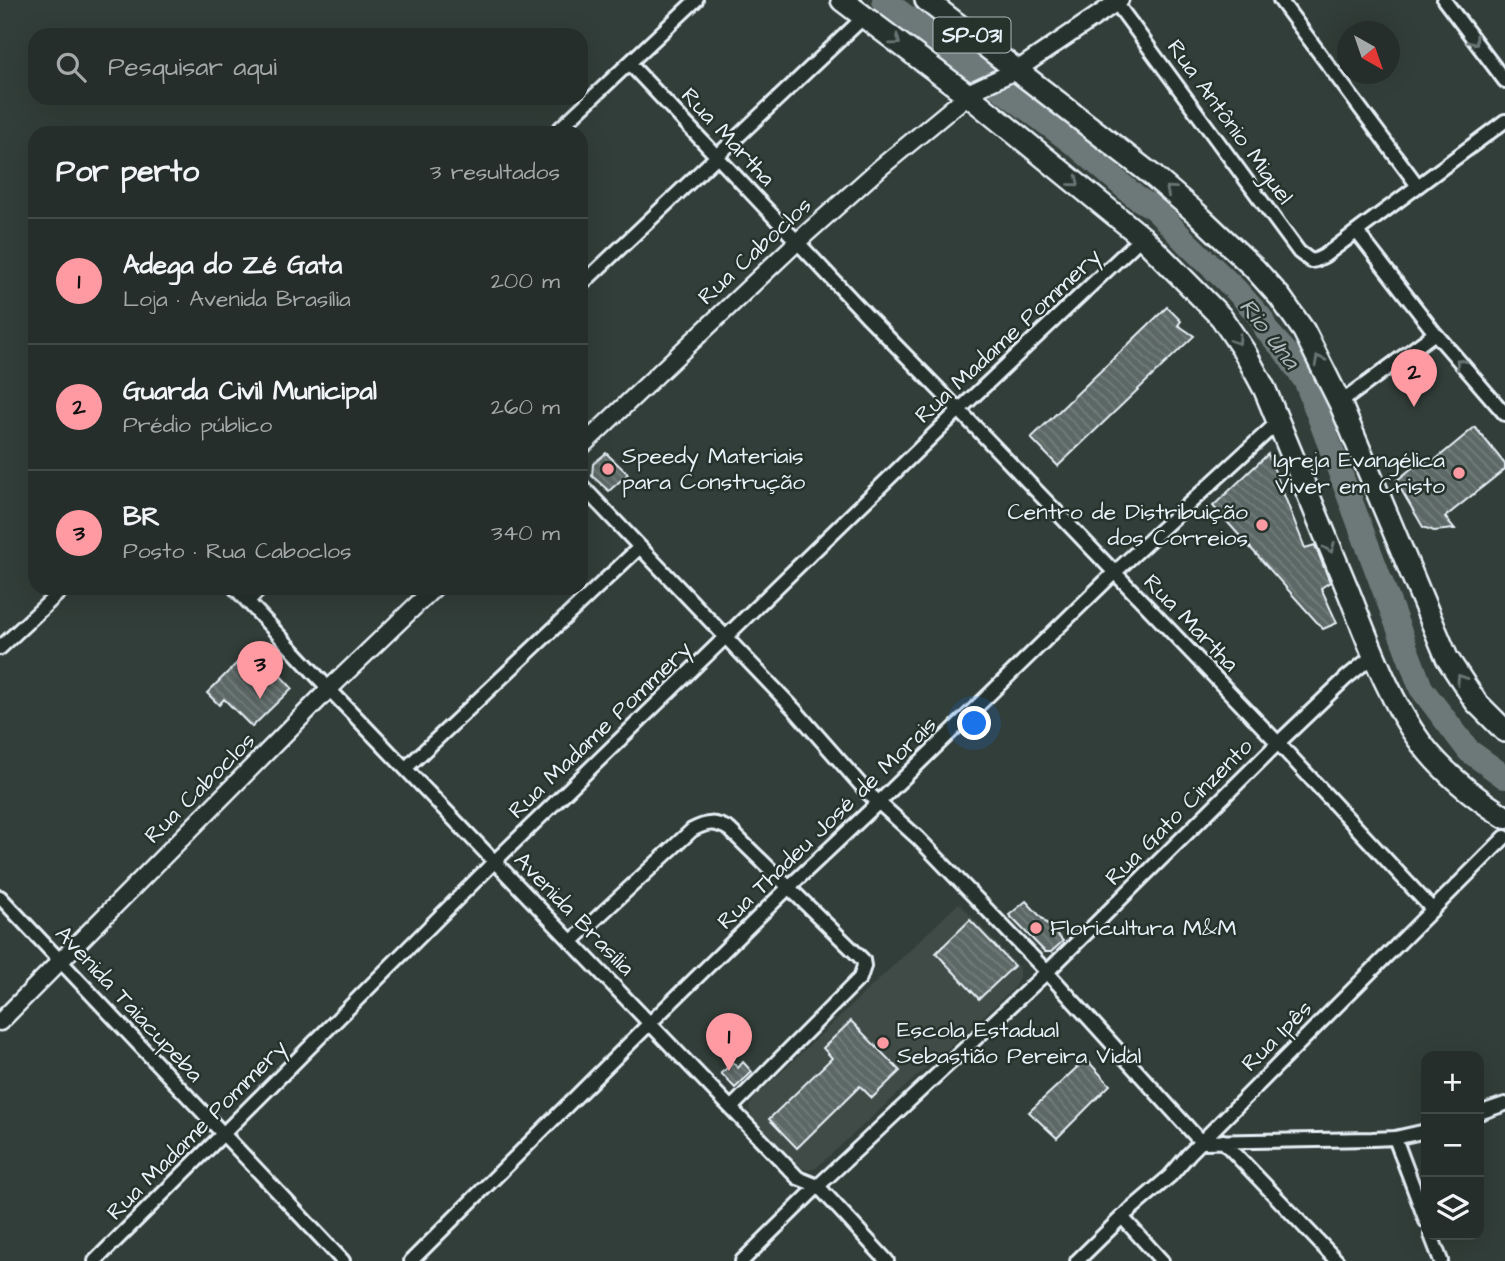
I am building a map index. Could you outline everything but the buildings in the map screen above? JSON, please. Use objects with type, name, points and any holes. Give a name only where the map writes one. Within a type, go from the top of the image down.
[{"type":"highway","name":"SP-031","points":[[842,0],[971,93],[1142,237],[1221,317],[1244,351],[1265,390],[1374,655],[1404,719],[1442,766],[1470,792],[1505,817]]},
{"type":"highway","name":"SP-031","points":[[926,0],[1009,74],[1152,175],[1254,268],[1280,297],[1304,331],[1340,403],[1447,658],[1476,702],[1505,731]]},
{"type":"street","points":[[588,102],[696,0]]},
{"type":"street","points":[[1280,0],[1418,186]]},
{"type":"street","points":[[1444,0],[1505,81]]},
{"type":"street","name":"Rua Caboclos","points":[[588,440],[797,242],[881,167],[971,93],[1009,74],[1117,1]]},
{"type":"street","name":"Rua Antônio Miguel","points":[[1117,1],[1299,252],[1311,261],[1316,260],[1357,232]]},
{"type":"street","points":[[588,278],[864,17]]},
{"type":"street","name":"Rua Martha","points":[[629,63],[1278,743],[1432,909]]},
{"type":"street","points":[[562,126],[585,105]]},
{"type":"street","points":[[1505,121],[1357,232],[1435,333],[1505,414]]},
{"type":"street","name":"Rua Madame Pommery","points":[[95,1261],[495,861],[959,410],[1142,237]]},
{"type":"street","points":[[1340,403],[1435,333]]},
{"type":"street","name":"Rua Thadeu José de Morais","points":[[411,1261],[789,887],[1114,573],[1278,422]]},
{"type":"street","points":[[588,492],[795,710],[878,803],[918,838],[1047,972],[1201,1142],[1395,1138],[1421,1132]]},
{"type":"street","points":[[406,768],[640,547]]},
{"type":"street","points":[[0,648],[57,595]]},
{"type":"street","name":"Avenida Brasília","points":[[241,595],[798,1178],[818,1186],[887,1261]]},
{"type":"street","points":[[247,601],[253,595]]},
{"type":"street","name":"Rua Caboclos","points":[[0,1022],[329,689],[427,595]]},
{"type":"street","name":"Rua Gato Cinzento","points":[[742,1261],[818,1186],[1047,972],[1278,743],[1374,655]]},
{"type":"street","points":[[571,942],[692,830],[710,823],[720,824],[730,830],[863,960],[863,972],[853,985],[732,1107]]},
{"type":"street","name":"Rua Ipês","points":[[1077,1261],[1122,1217],[1170,1176],[1505,837]]},
{"type":"street","name":"Avenida Taiacupeba","points":[[0,897],[343,1261]]},
{"type":"street","points":[[1484,1111],[1505,1104]]},
{"type":"street","points":[[1395,1138],[1421,1208]]},
{"type":"street","points":[[1223,1141],[1337,1261]]},
{"type":"street","points":[[1122,1217],[1162,1261]]},
{"type":"street","points":[[1434,1240],[1440,1260]]},
{"type":"shaded area","name":"Escola Estadual Sebastião Pereira Vidal","points":[[959,903],[1019,968],[1019,977],[1014,988],[816,1168],[808,1170],[799,1167],[753,1120],[749,1108],[754,1098]]},
{"type":"waterway","name":"Rio Una","points":[[884,0],[1078,147],[1137,198],[1154,208],[1261,318],[1267,331],[1285,351],[1306,382],[1421,688],[1469,751],[1505,777]]},
{"type":"place","name":"Guarda Civil Municipal","points":[[1414,407]]},
{"type":"place","name":"Speedy Materiais para Construção","points":[[608,469]]},
{"type":"place","name":"Igreja Evangélica Viver em Cristo","points":[[1459,473]]},
{"type":"place","name":"Centro de Distribuição dos Correios","points":[[1262,525]]},
{"type":"place","name":"BR","points":[[260,699]]},
{"type":"place","name":"Floricultura M&M","points":[[1036,928]]},
{"type":"place","name":"Escola Estadual Sebastião Pereira Vidal","points":[[883,1043]]},
{"type":"place","name":"Adega do Zé Gata","points":[[729,1071]]}]
